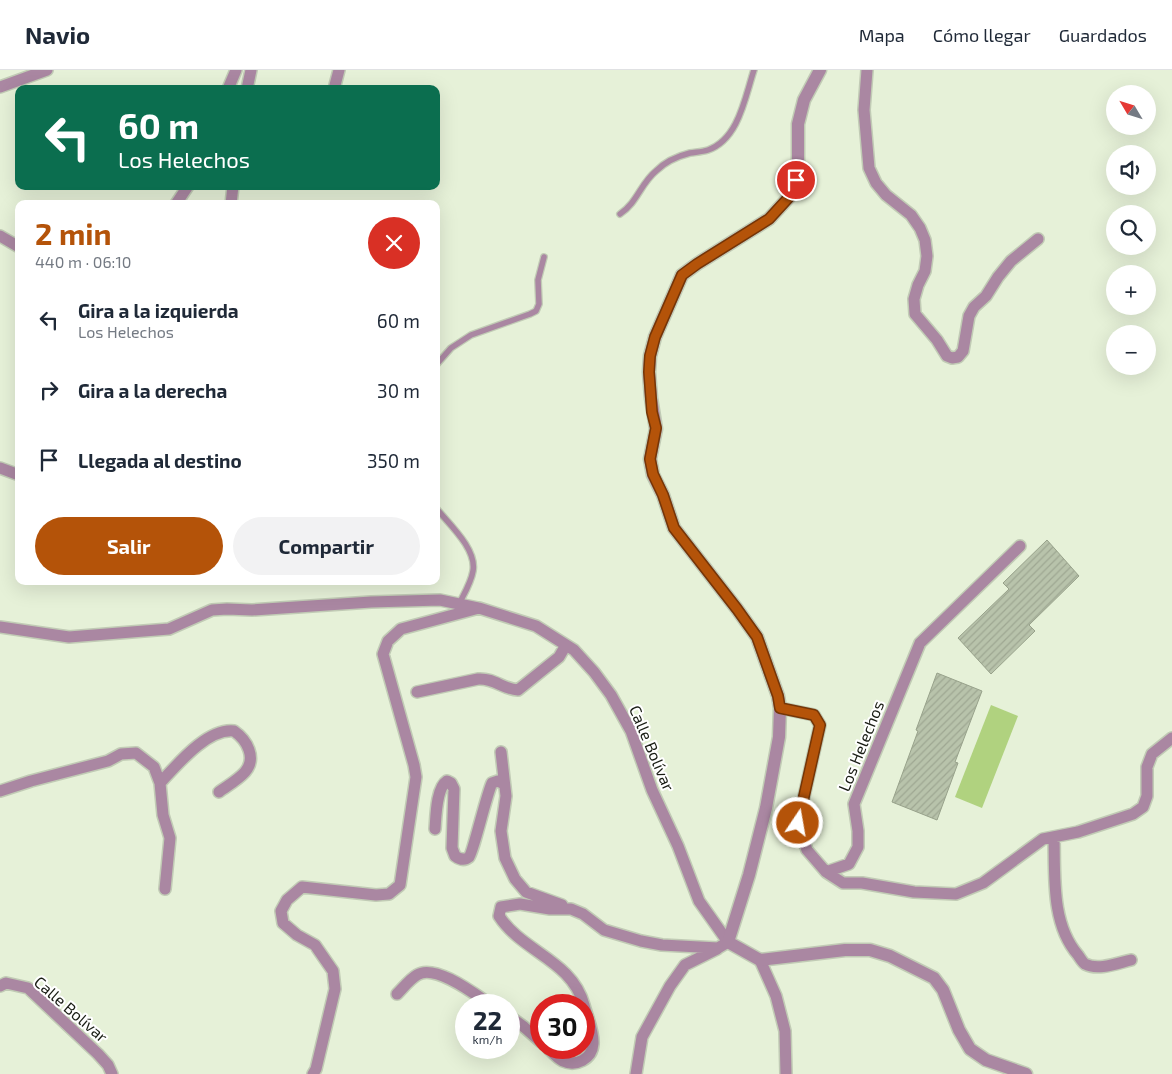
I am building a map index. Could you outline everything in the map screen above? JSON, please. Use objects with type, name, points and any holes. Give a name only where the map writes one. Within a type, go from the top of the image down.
[{"type":"street","points":[[0,87],[48,70]]},
{"type":"street","points":[[230,85],[236,70]]},
{"type":"street","points":[[248,85],[251,70]]},
{"type":"street","points":[[335,85],[339,70]]},
{"type":"street","points":[[636,1074],[642,1037],[670,986],[684,965],[723,945],[749,875],[773,777],[779,737],[780,708],[778,696],[757,637],[674,528],[663,495],[653,474],[650,459],[656,428],[652,412],[649,372],[650,356],[655,337],[682,275],[769,219],[791,195],[798,165],[798,124],[804,100],[820,70]]},
{"type":"street","points":[[868,70],[864,110],[869,168],[876,183],[886,195],[911,216],[920,228],[925,240],[927,256],[925,271],[914,298],[916,314],[947,356],[952,358],[958,357],[963,351],[969,316],[974,308],[986,296],[1011,261],[1038,238]]},
{"type":"street","points":[[0,236],[15,245]]},
{"type":"street","points":[[0,468],[15,474]]},
{"type":"street","name":"Los Helechos","points":[[826,872],[849,864],[858,847],[858,830],[854,804],[920,643],[1020,546]]},
{"type":"street","name":"Calle Bolívar","points":[[0,627],[69,637],[169,629],[212,610],[252,610],[371,602],[440,600],[479,608],[536,626],[574,650],[611,695],[631,732],[652,790],[678,846],[699,901],[723,945],[760,960]]},
{"type":"street","points":[[313,1074],[316,1069],[335,989],[332,972],[316,945],[297,935],[283,923],[281,911],[287,900],[302,888],[376,895],[389,894],[400,885],[416,777],[383,654],[388,641],[401,629],[479,608]]},
{"type":"street","points":[[417,692],[487,678],[510,690],[518,690],[559,658],[566,645]]},
{"type":"street","points":[[780,708],[814,715],[820,725],[798,823],[808,850],[826,872],[843,883],[862,883],[914,892],[956,894],[984,883],[1043,839],[1078,832],[1134,814],[1144,807],[1147,796],[1147,767],[1152,754],[1172,738]]},
{"type":"street","points":[[160,783],[207,739],[224,731],[234,731],[246,743],[250,758],[249,765],[245,772],[220,792]]},
{"type":"street","points":[[502,752],[506,796],[501,832],[504,858],[515,879],[526,892],[583,914],[604,930],[625,937],[662,945],[723,945]]},
{"type":"street","points":[[0,791],[108,761],[121,754],[136,753],[154,767],[160,783],[163,815],[170,838],[165,889]]},
{"type":"street","points":[[435,829],[440,791],[443,784],[447,781],[451,783],[454,789],[452,848],[455,856],[460,859],[466,859],[471,855],[492,783],[498,781],[504,784]]},
{"type":"street","points":[[1054,837],[1058,907],[1062,928],[1072,948],[1085,964],[1099,967],[1131,960]]},
{"type":"street","points":[[571,909],[550,909],[520,904],[508,905],[501,907],[499,916],[507,928],[556,963],[569,976],[579,994]]},
{"type":"street","points":[[786,1074],[785,1031],[776,996],[760,960],[798,954],[845,950],[870,950],[890,956],[934,978],[943,990],[959,1030],[970,1048],[986,1060],[1026,1074]]},
{"type":"street","points":[[397,994],[418,974],[428,972],[451,980],[474,994]]},
{"type":"street","name":"Calle Bolívar","points":[[0,986],[6,983],[28,988],[98,1054],[108,1065],[112,1074]]},
{"type":"street","points":[[520,1024],[530,1032]]},
{"type":"street","points":[[561,1059],[570,1062],[586,1059]]},
{"type":"lane","points":[[620,214],[630,207],[643,184],[662,166],[687,154],[711,148],[726,138],[741,108],[754,70]]},
{"type":"lane","points":[[440,360],[451,348],[471,335],[536,311],[539,304],[538,280],[544,257]]},
{"type":"lane","points":[[440,513],[464,541],[473,569],[459,604]]},
{"type":"green space","points":[[991,705],[1018,716],[982,808],[955,797]]},
{"type":"building","points":[[1047,540],[1079,576],[1029,625],[1035,631],[991,674],[958,638],[1009,589],[1003,583]]},
{"type":"building","points":[[937,673],[982,691],[955,762],[958,763],[937,820],[892,802]]},
{"type":"route","points":[[796,180],[791,195],[769,219],[682,275],[655,337],[650,356],[649,372],[652,412],[656,428],[650,459],[651,469],[663,495],[674,528],[757,637],[778,696],[780,708],[814,715],[820,725],[798,823]]}]
